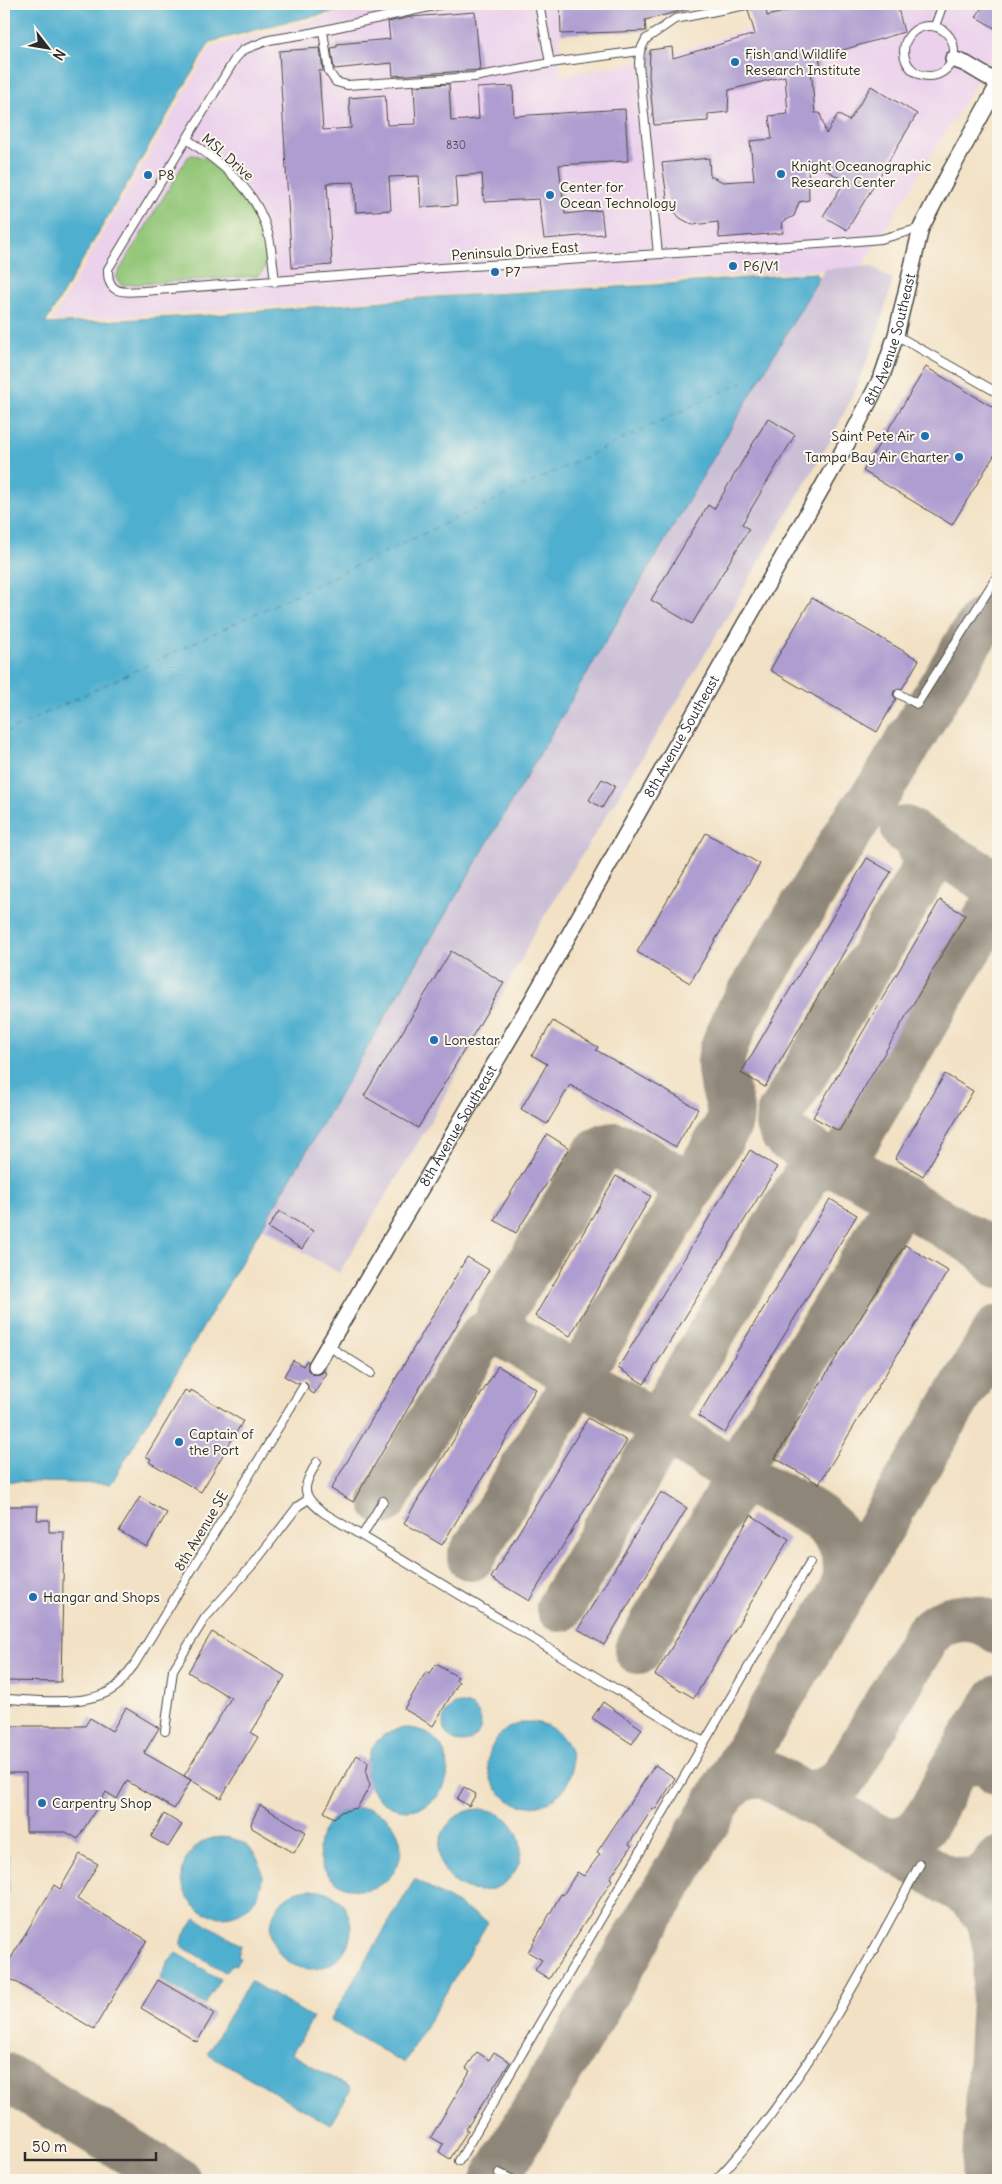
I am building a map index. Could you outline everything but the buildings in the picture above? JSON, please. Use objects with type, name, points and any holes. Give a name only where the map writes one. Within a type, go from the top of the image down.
[{"type":"street","points":[[953,59],[966,64],[998,84]]},
{"type":"street","name":"8th Avenue Southeast","points":[[316,1366],[531,1002],[854,431],[882,376],[896,335],[922,228],[955,162],[998,84]]},
{"type":"lane","points":[[187,138],[235,59],[243,50],[269,40],[442,4]]},
{"type":"lane","points":[[539,4],[550,63]]},
{"type":"lane","points":[[658,254],[639,64],[640,51],[646,39],[675,20],[751,4]]},
{"type":"lane","points":[[935,26],[943,4]]},
{"type":"lane","points":[[935,26],[942,30],[952,43],[953,59],[943,72],[935,76],[918,75],[906,63],[904,56],[906,39],[919,28],[935,26]]},
{"type":"lane","points":[[323,30],[329,72],[336,82],[347,85],[474,77],[550,63],[640,51]]},
{"type":"lane","name":"Peninsula Drive East","points":[[187,138],[108,269],[108,279],[111,286],[120,292],[275,282],[441,268],[880,239],[922,228]]},
{"type":"lane","name":"MSL Drive","points":[[187,138],[234,177],[248,191],[256,203],[268,234],[275,282]]},
{"type":"lane","points":[[896,335],[998,393]]},
{"type":"lane","points":[[899,694],[917,704],[998,575]]},
{"type":"lane","points":[[328,1346],[371,1373]]},
{"type":"lane","name":"8th Avenue SE","points":[[4,1699],[69,1701],[97,1696],[116,1686],[134,1665],[303,1387]]},
{"type":"lane","points":[[317,1462],[306,1482],[305,1494],[324,1513],[704,1742]]},
{"type":"lane","points":[[165,1731],[173,1670],[204,1618],[255,1562],[298,1506],[309,1499]]},
{"type":"lane","points":[[362,1536],[383,1501]]},
{"type":"lane","points":[[459,2162],[810,1562]]},
{"type":"lane","points":[[716,2180],[744,2150],[798,2074],[842,2006],[920,1864]]},
{"type":"lane","points":[[499,2173],[512,2180]]},
{"type":"shaded area","points":[[375,4],[559,4],[561,75],[647,61],[829,4],[998,4],[998,63],[991,59],[862,267],[52,321],[211,47]]},
{"type":"shaded area","points":[[871,266],[893,280],[879,329],[856,389],[830,441],[681,695],[535,931],[519,964],[425,1131],[339,1273],[248,1220],[825,269]]},
{"type":"shaded area","points":[[4,1855],[10,1855],[10,1893],[4,1899]]},
{"type":"green space","points":[[191,155],[200,156],[220,168],[254,206],[261,222],[265,240],[265,267],[258,276],[121,285],[116,278],[118,273],[187,158]]},
{"type":"water","points":[[4,4],[371,4],[281,23],[210,42],[45,324],[213,315],[435,297],[656,285],[816,273],[819,278],[111,1484],[4,1481]]},
{"type":"water","points":[[462,1704],[475,1710],[481,1723],[475,1736],[462,1742],[449,1736],[443,1723],[449,1710]]},
{"type":"water","points":[[530,1722],[546,1725],[560,1734],[569,1748],[572,1764],[569,1780],[560,1794],[546,1803],[530,1806],[514,1803],[500,1794],[491,1780],[488,1764],[491,1748],[500,1734],[514,1725]]},
{"type":"water","points":[[407,1728],[423,1732],[436,1740],[444,1753],[448,1769],[444,1785],[436,1798],[423,1806],[407,1810],[391,1806],[378,1798],[370,1785],[366,1769],[370,1753],[378,1740],[391,1732]]},
{"type":"water","points":[[360,1808],[376,1812],[389,1820],[397,1833],[401,1849],[397,1865],[389,1878],[376,1886],[360,1890],[344,1886],[331,1878],[323,1865],[319,1849],[323,1833],[331,1820],[344,1812]]},
{"type":"water","points":[[480,1809],[496,1812],[509,1821],[518,1834],[521,1850],[518,1866],[509,1879],[496,1888],[480,1891],[464,1888],[451,1879],[442,1866],[439,1850],[442,1834],[451,1821],[464,1812]]},
{"type":"water","points":[[222,1837],[237,1840],[250,1849],[259,1862],[262,1877],[259,1892],[250,1905],[237,1914],[222,1917],[207,1914],[194,1905],[185,1892],[182,1877],[185,1862],[194,1849],[207,1840]]},
{"type":"water","points":[[415,1879],[488,1922],[404,2063],[330,2020]]},
{"type":"water","points":[[311,1889],[326,1892],[339,1901],[348,1914],[351,1929],[348,1944],[339,1957],[326,1966],[311,1969],[296,1966],[283,1957],[274,1944],[271,1929],[274,1914],[283,1901],[296,1892]]},
{"type":"water","points":[[196,1918],[241,1945],[238,1957],[240,1958],[236,1965],[234,1964],[225,1972],[181,1946],[184,1934]]},
{"type":"water","points":[[176,1953],[220,1979],[205,2005],[160,1979],[168,1961]]},
{"type":"water","points":[[250,1981],[313,2018],[292,2054],[351,2089],[330,2125],[207,2053]]},
{"type":"ferry route","points":[[4,733],[743,382]]},
{"type":"taxiway","points":[[471,1557],[727,1127],[730,1111],[722,1079],[721,1062],[725,1044],[738,1015],[852,826],[882,786],[968,643],[982,622],[998,612]]},
{"type":"taxiway","points":[[905,830],[998,886]]},
{"type":"taxiway","points":[[786,1137],[779,1124],[780,1114],[925,870],[926,861],[917,838]]},
{"type":"taxiway","points":[[856,1173],[849,1162],[850,1150],[949,980],[993,909],[998,905]]},
{"type":"taxiway","points":[[788,1138],[836,1166],[856,1173],[983,1247],[998,1264]]},
{"type":"taxiway","points":[[509,1337],[501,1326],[499,1319],[501,1312],[597,1153],[605,1148],[615,1146],[649,1162],[679,1183],[682,1192],[681,1202]]},
{"type":"taxiway","points":[[560,1608],[655,1446],[666,1409],[810,1170],[810,1156],[804,1148]]},
{"type":"taxiway","points":[[721,1463],[729,1465],[736,1463],[747,1454],[891,1215],[902,1207],[915,1208]]},
{"type":"taxiway","points":[[494,2180],[998,1329]]},
{"type":"taxiway","points":[[383,1501],[479,1341],[489,1333],[497,1333],[509,1337],[641,1415],[655,1416],[661,1414],[666,1409]]},
{"type":"taxiway","points":[[664,1416],[666,1426],[672,1434],[746,1478],[802,1507],[832,1529],[839,1539],[846,1559],[846,1573],[842,1594]]},
{"type":"taxiway","points":[[638,1650],[730,1493],[747,1454]]},
{"type":"taxiway","points":[[795,1790],[809,1793],[822,1792],[840,1782],[925,1638],[932,1630],[940,1624],[960,1618],[980,1620],[998,1630]]},
{"type":"taxiway","points":[[877,1838],[900,1840],[909,1837],[920,1828],[998,1699]]},
{"type":"taxiway","points":[[951,1773],[962,1764],[974,1760],[986,1762],[998,1771]]},
{"type":"taxiway","points":[[725,1790],[740,1779],[751,1775],[769,1776],[859,1827],[969,1894],[984,1911],[991,1923],[998,1953]]},
{"type":"taxiway","points":[[946,1879],[963,1883],[976,1882],[988,1875],[998,1861]]},
{"type":"taxiway","points":[[985,2180],[998,1944]]},
{"type":"taxiway","points":[[4,2076],[177,2180]]},
{"type":"place","name":"Fish and Wildlife Research Institute","points":[[735,62]]},
{"type":"place","name":"Knight Oceanographic Research Center","points":[[781,174]]},
{"type":"place","name":"P8","points":[[148,175]]},
{"type":"place","name":"Center for Ocean Technology","points":[[550,195]]},
{"type":"place","name":"P6/V1","points":[[733,266]]},
{"type":"place","name":"P7","points":[[495,272]]},
{"type":"place","name":"Saint Pete Air","points":[[925,436]]},
{"type":"place","name":"Tampa Bay Air Charter","points":[[959,457]]},
{"type":"place","name":"Lonestar","points":[[434,1040]]},
{"type":"place","name":"Captain of the Port","points":[[179,1442]]},
{"type":"place","name":"Hangar and Shops","points":[[33,1597]]},
{"type":"place","name":"Carpentry Shop","points":[[42,1803]]}]
